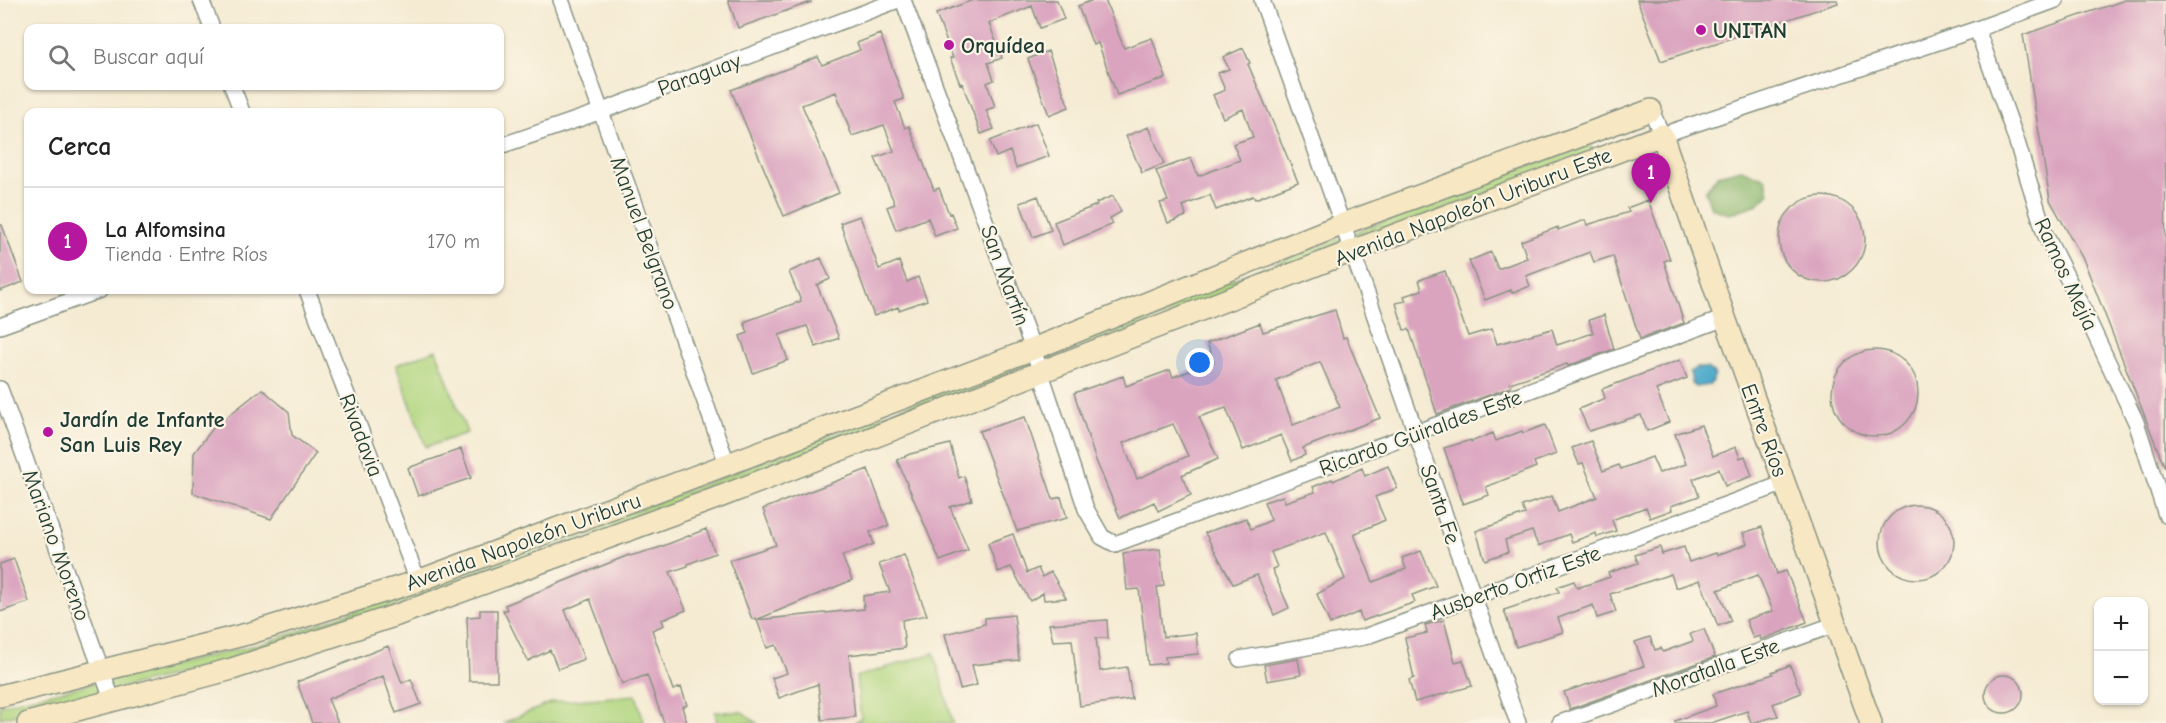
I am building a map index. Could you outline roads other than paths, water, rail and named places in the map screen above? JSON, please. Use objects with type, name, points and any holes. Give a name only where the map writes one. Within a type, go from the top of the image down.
[{"type":"main road","name":"Avenida Napoleón Uriburu Este","points":[[1033,349],[1342,224],[1651,110]]},
{"type":"main road","name":"Avenida Napoleón Uriburu Este","points":[[1041,373],[1352,251],[1662,135]]},
{"type":"main road","name":"Entre Ríos","points":[[1662,135],[1725,318],[1872,723]]},
{"type":"main road","name":"Avenida Napoleón Uriburu","points":[[0,696],[251,633],[418,581],[728,466],[1033,349]]},
{"type":"main road","name":"Avenida Napoleón Uriburu","points":[[28,723],[232,669],[397,615],[722,496],[1041,373]]},
{"type":"street","points":[[201,0],[210,24]]},
{"type":"street","name":"Manuel Belgrano","points":[[561,0],[728,466]]},
{"type":"street","name":"Paraguay","points":[[504,145],[602,111],[898,0]]},
{"type":"street","name":"San Martín","points":[[903,0],[1033,349],[1086,509],[1102,537],[1115,544]]},
{"type":"street","name":"Santa Fe","points":[[1262,0],[1518,723]]},
{"type":"street","name":"Avenida Napoleón Uriburu Este","points":[[1662,135],[1977,29],[2056,0]]},
{"type":"street","name":"Ramos Mejía","points":[[1977,29],[2016,140],[2045,234],[2136,422],[2166,515]]},
{"type":"street","points":[[234,90],[240,108]]},
{"type":"street","points":[[1651,110],[1662,135]]},
{"type":"street","points":[[0,326],[89,294]]},
{"type":"street","name":"Rivadavia","points":[[309,294],[418,581]]},
{"type":"street","name":"Ricardo Güiraldes Este","points":[[1115,544],[1725,318]]},
{"type":"street","name":"Mariano Moreno","points":[[0,389],[113,702]]},
{"type":"street","name":"Ausberto Ortiz Este","points":[[1240,659],[1364,637],[1785,483]]},
{"type":"street","name":"Moratalla Este","points":[[1560,723],[1836,624]]},
{"type":"water","points":[[1696,368],[1707,368],[1715,375],[1710,385],[1695,387],[1692,384],[1690,372]]},
{"type":"place","name":"UNITAN","points":[[1701,30]]},
{"type":"place","name":"Orquídea","points":[[949,45]]},
{"type":"place","name":"La Alfomsina","points":[[1651,203]]},
{"type":"place","name":"Jardín de Infante San Luis Rey","points":[[48,432]]}]
